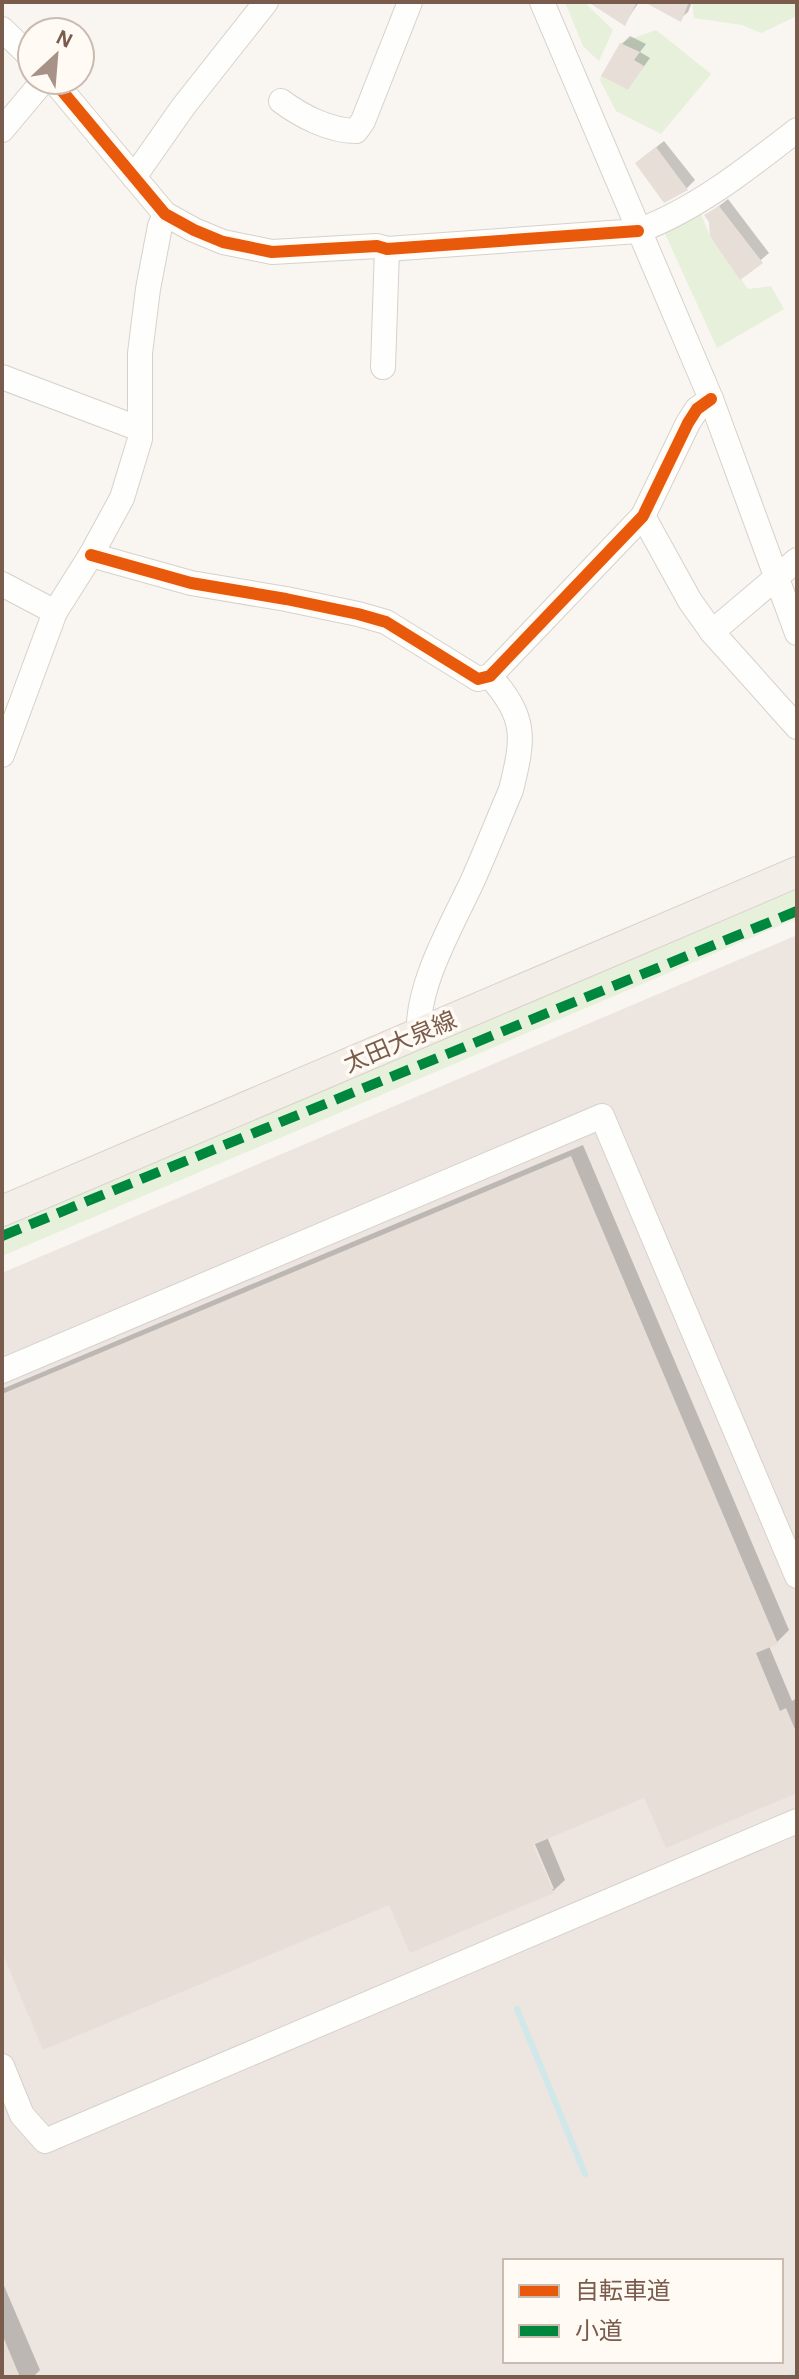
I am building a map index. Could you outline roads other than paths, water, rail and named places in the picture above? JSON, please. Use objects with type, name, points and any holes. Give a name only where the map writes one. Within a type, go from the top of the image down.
[{"type":"main road","name":"太田大泉線","points":[[2,1211],[797,872]]},
{"type":"street","points":[[281,101],[296,113],[345,131],[356,131],[363,121],[410,2]]},
{"type":"street","points":[[542,2],[711,399],[797,633]]},
{"type":"street","points":[[134,177],[257,6]]},
{"type":"street","points":[[2,130],[31,96]]},
{"type":"street","points":[[66,96],[165,214],[223,242],[272,252],[377,246],[387,249],[638,231],[665,221],[739,175],[797,130]]},
{"type":"street","points":[[2,755],[55,612],[122,498],[140,439],[140,353],[148,289],[165,214]]},
{"type":"street","points":[[383,367],[387,249]]},
{"type":"street","points":[[2,377],[140,429]]},
{"type":"street","points":[[91,555],[191,583],[386,622],[478,679],[490,676],[643,516],[688,423],[697,409],[711,399]]},
{"type":"street","points":[[643,516],[690,601],[712,632],[797,727]]},
{"type":"street","points":[[712,632],[797,560]]},
{"type":"street","points":[[2,584],[55,612]]},
{"type":"street","points":[[419,1034],[422,1000],[441,949],[511,790],[518,762],[522,736],[517,715],[509,698],[490,676]]},
{"type":"street","points":[[2,1371],[602,1116],[797,1576]]},
{"type":"street","points":[[2,2066],[22,2115],[45,2141],[797,1821]]},
{"type":"waterway","points":[[517,2009],[585,2174]]},
{"type":"waterway","points":[[791,2377],[797,2374]]}]
